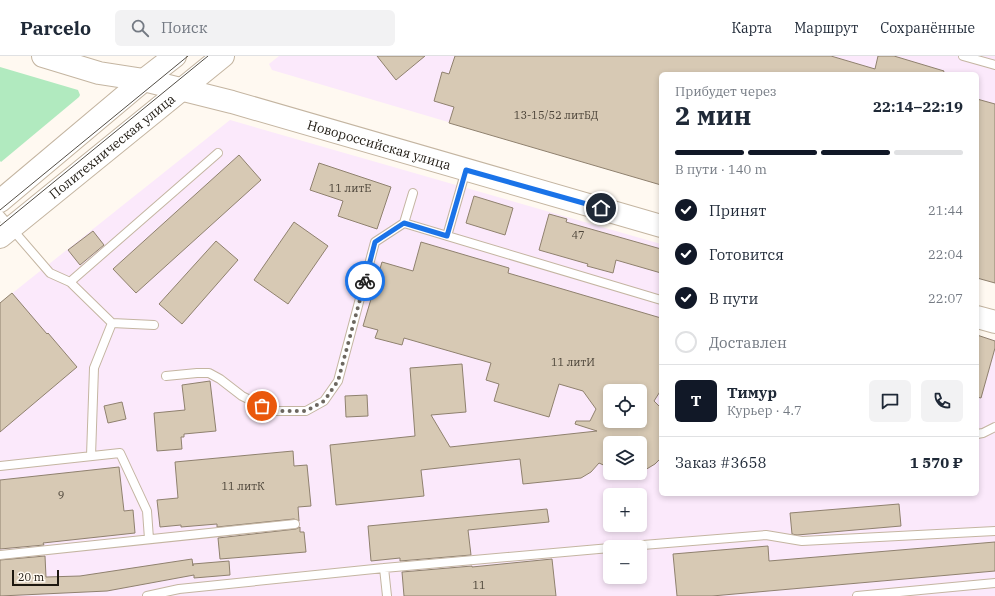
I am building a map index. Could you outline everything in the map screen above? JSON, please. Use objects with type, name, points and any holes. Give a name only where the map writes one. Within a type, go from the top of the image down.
[{"type":"main road","name":"Новороссийская улица","points":[[43,56],[99,73],[187,85],[468,165],[659,216]]},
{"type":"main road","points":[[0,201],[144,80],[175,56]]},
{"type":"main road","name":"Политехническая улица","points":[[4,226],[223,56]]},
{"type":"main road","name":"Новороссийская улица","points":[[468,165],[659,225]]},
{"type":"main road","points":[[979,309],[995,313]]},
{"type":"main road","points":[[979,318],[995,322]]},
{"type":"lane","points":[[963,56],[995,65]]},
{"type":"lane","points":[[70,282],[218,153]]},
{"type":"lane","points":[[447,236],[468,165]]},
{"type":"lane","points":[[166,376],[209,373],[220,379],[242,396],[272,411],[306,411],[324,401],[338,381],[375,242],[404,223],[414,194]]},
{"type":"lane","points":[[404,223],[659,299]]},
{"type":"lane","points":[[4,226],[50,273],[70,282],[112,323],[154,325]]},
{"type":"lane","points":[[90,456],[94,368],[112,323]]},
{"type":"lane","points":[[979,434],[995,427]]},
{"type":"lane","points":[[0,466],[120,453],[146,511],[149,538]]},
{"type":"lane","points":[[0,554],[295,524]]},
{"type":"lane","points":[[647,545],[766,535],[802,541],[995,531]]},
{"type":"lane","points":[[147,596],[164,594],[179,589],[384,568],[603,549]]},
{"type":"lane","points":[[384,568],[387,596]]},
{"type":"lane","points":[[858,596],[995,583]]},
{"type":"shaded area","points":[[279,56],[995,56],[995,283],[979,279],[979,72],[659,72],[659,184],[272,70],[269,64]]},
{"type":"shaded area","points":[[230,120],[659,243],[659,496],[979,496],[979,336],[995,340],[995,596],[0,596],[0,303]]},
{"type":"green space","points":[[0,67],[78,90],[80,95],[1,162],[0,161]]},
{"type":"building","points":[[377,56],[425,56],[396,80]]},
{"type":"building","points":[[455,56],[831,56],[875,69],[878,56],[894,56],[944,71],[659,72],[659,184],[449,123],[454,107],[434,101],[442,72],[449,74]]},
{"type":"building","points":[[979,100],[995,104],[995,283],[979,279]]},
{"type":"building","points":[[239,155],[261,180],[136,293],[113,269]]},
{"type":"building","points":[[319,163],[391,187],[377,229],[338,216],[343,201],[310,190]]},
{"type":"building","points":[[474,196],[513,208],[505,235],[466,223]]},
{"type":"building","points":[[549,214],[567,219],[566,222],[659,248],[659,272],[616,260],[613,273],[539,250]]},
{"type":"building","points":[[294,222],[328,246],[288,304],[254,280]]},
{"type":"building","points":[[93,231],[104,245],[80,265],[68,250]]},
{"type":"building","points":[[216,241],[238,260],[182,324],[159,304]]},
{"type":"building","points":[[421,242],[509,268],[508,273],[659,317],[659,393],[654,401],[659,406],[659,460],[647,469],[647,436],[603,436],[603,465],[599,463],[591,472],[581,478],[523,484],[520,459],[421,470],[424,496],[336,505],[330,445],[415,436],[410,368],[462,364],[466,412],[431,415],[450,447],[597,431],[575,424],[576,421],[590,421],[596,409],[583,391],[559,384],[549,417],[494,401],[499,384],[486,380],[491,363],[404,338],[402,345],[375,338],[378,330],[363,326],[382,262],[413,271]]},
{"type":"building","points":[[12,293],[77,367],[0,432],[0,303]]},
{"type":"building","points":[[979,336],[995,341],[995,348],[981,398],[979,398]]},
{"type":"building","points":[[210,381],[216,431],[184,434],[184,437],[181,437],[182,449],[157,451],[154,413],[185,410],[182,385]]},
{"type":"building","points":[[367,395],[368,416],[346,417],[345,396]]},
{"type":"building","points":[[122,402],[126,419],[108,423],[104,406]]},
{"type":"building","points":[[293,451],[294,466],[307,465],[311,506],[298,507],[299,521],[294,519],[217,527],[217,524],[160,527],[157,500],[178,498],[175,462]]},
{"type":"building","points":[[119,467],[124,511],[133,510],[135,533],[43,543],[44,545],[0,549],[0,480]]},
{"type":"building","points":[[899,504],[901,526],[797,535],[792,534],[790,513]]},
{"type":"building","points":[[547,509],[549,522],[468,530],[471,555],[400,561],[400,558],[371,561],[368,526]]},
{"type":"building","points":[[300,527],[300,532],[304,532],[306,552],[220,559],[218,538],[296,529]]},
{"type":"building","points":[[995,542],[995,571],[712,596],[677,596],[673,554],[768,546],[769,561]]},
{"type":"building","points":[[45,556],[46,577],[80,576],[192,559],[193,566],[193,564],[229,561],[230,575],[194,578],[194,575],[107,591],[0,596],[0,560]]},
{"type":"building","points":[[552,559],[556,596],[404,596],[402,572]]},
{"type":"tram line","points":[[0,210],[188,56]]},
{"type":"tram line","points":[[0,226],[208,56]]},
{"type":"way so far","points":[[262,406],[272,411],[306,411],[324,401],[338,381],[365,281]]},
{"type":"route","points":[[365,281],[375,242],[404,223],[447,236],[466,170],[601,208]]}]
